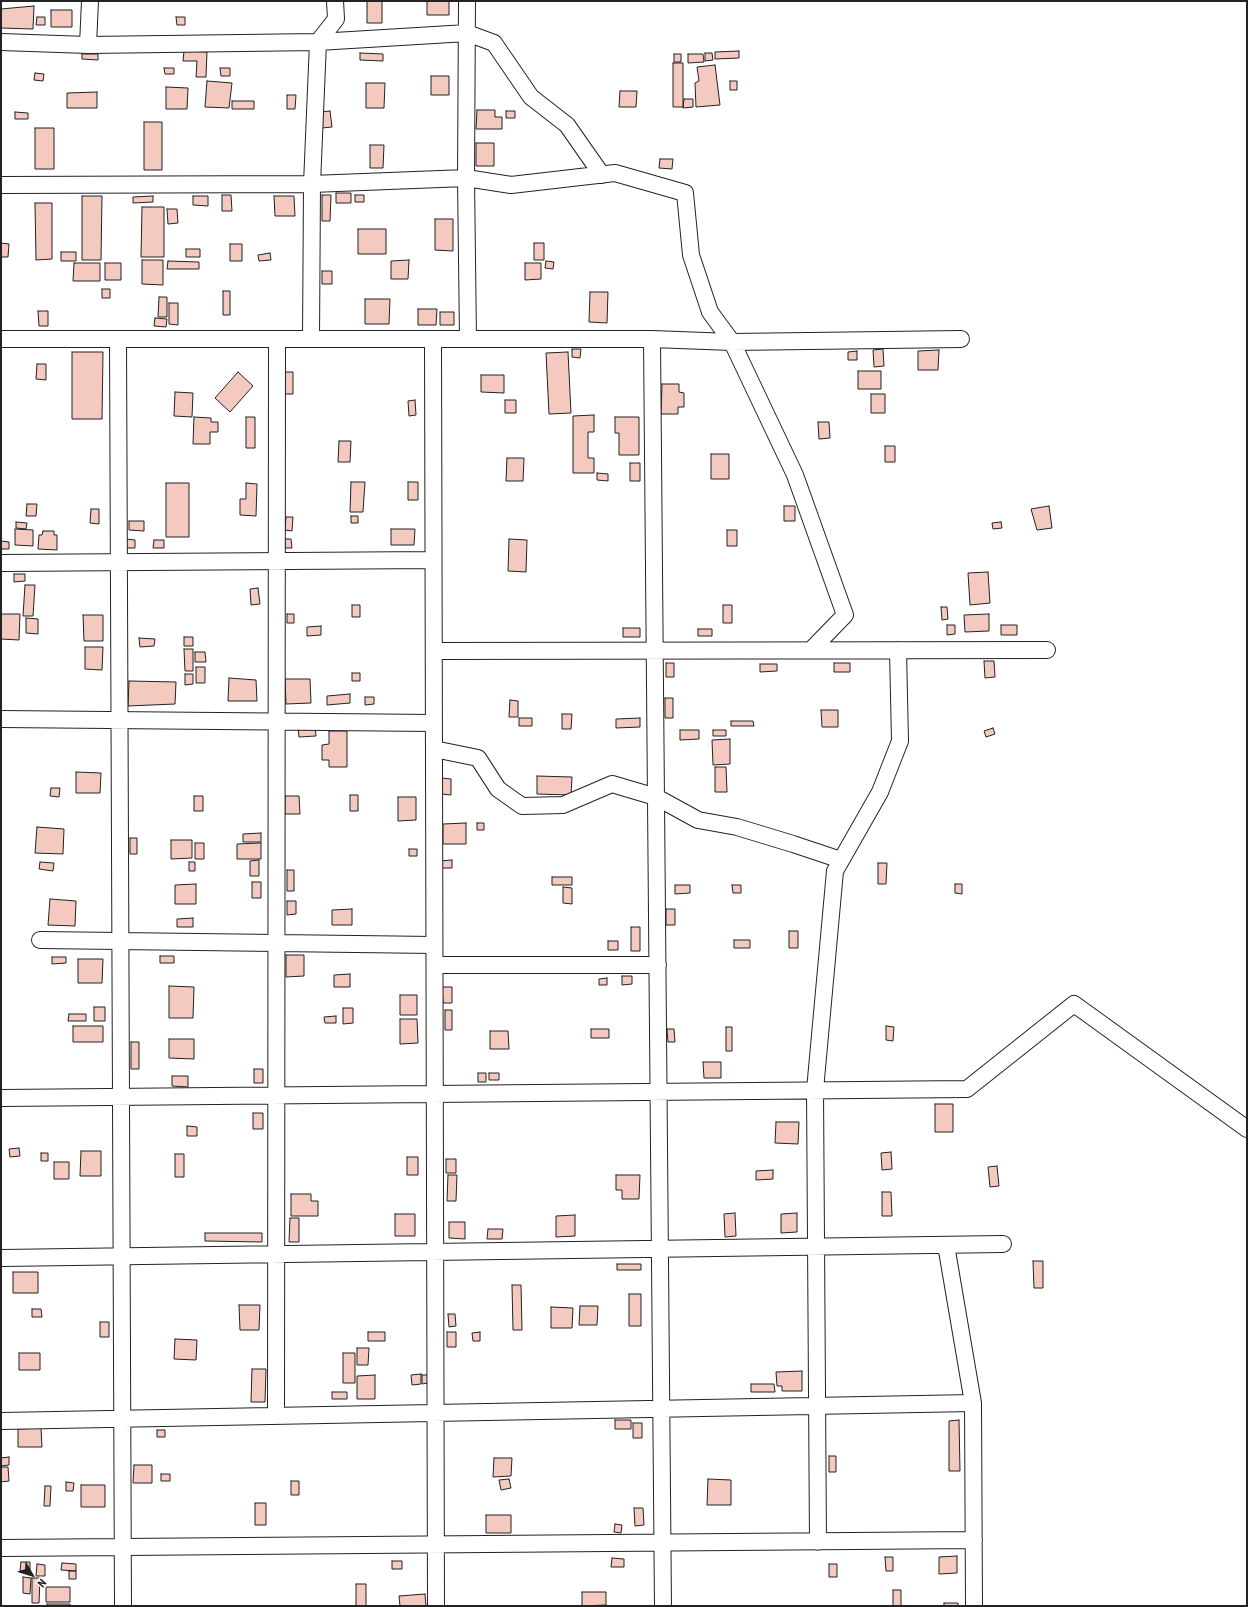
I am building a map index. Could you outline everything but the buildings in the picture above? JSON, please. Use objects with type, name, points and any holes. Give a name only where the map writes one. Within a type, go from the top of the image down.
[{"type":"street","points":[[88,45],[90,1]]},
{"type":"street","points":[[311,339],[312,184],[318,42],[336,19],[335,1]]},
{"type":"street","points":[[467,1],[466,178],[468,339]]},
{"type":"street","points":[[1,42],[88,45],[318,42],[468,33],[494,43],[531,97],[567,125],[602,175]]},
{"type":"street","points":[[1,186],[312,184],[466,178],[511,185],[615,173],[685,193],[691,255],[710,312],[732,342],[795,475],[845,615],[811,650]]},
{"type":"street","points":[[1,339],[652,339],[732,342],[961,339]]},
{"type":"street","points":[[118,339],[123,1606]]},
{"type":"street","points":[[276,1416],[277,339]]},
{"type":"street","points":[[433,339],[436,1606]]},
{"type":"street","points":[[652,339],[663,1606]]},
{"type":"street","points":[[1,563],[433,560]]},
{"type":"street","points":[[818,1542],[815,1090],[835,871],[880,792],[900,742],[898,650]]},
{"type":"street","points":[[434,651],[1047,650]]},
{"type":"street","points":[[1,719],[434,723]]},
{"type":"street","points":[[434,748],[478,758],[498,789],[522,806],[563,805],[612,784],[656,797],[698,820],[737,828],[841,860]]},
{"type":"street","points":[[40,940],[434,945]]},
{"type":"street","points":[[435,966],[658,965]]},
{"type":"street","points":[[1,1098],[968,1089],[1074,1004],[1247,1129]]},
{"type":"street","points":[[1,1258],[1003,1244]]},
{"type":"street","points":[[946,1245],[973,1403],[974,1606]]},
{"type":"street","points":[[1,1421],[973,1403]]},
{"type":"street","points":[[1,1548],[974,1540]]}]
